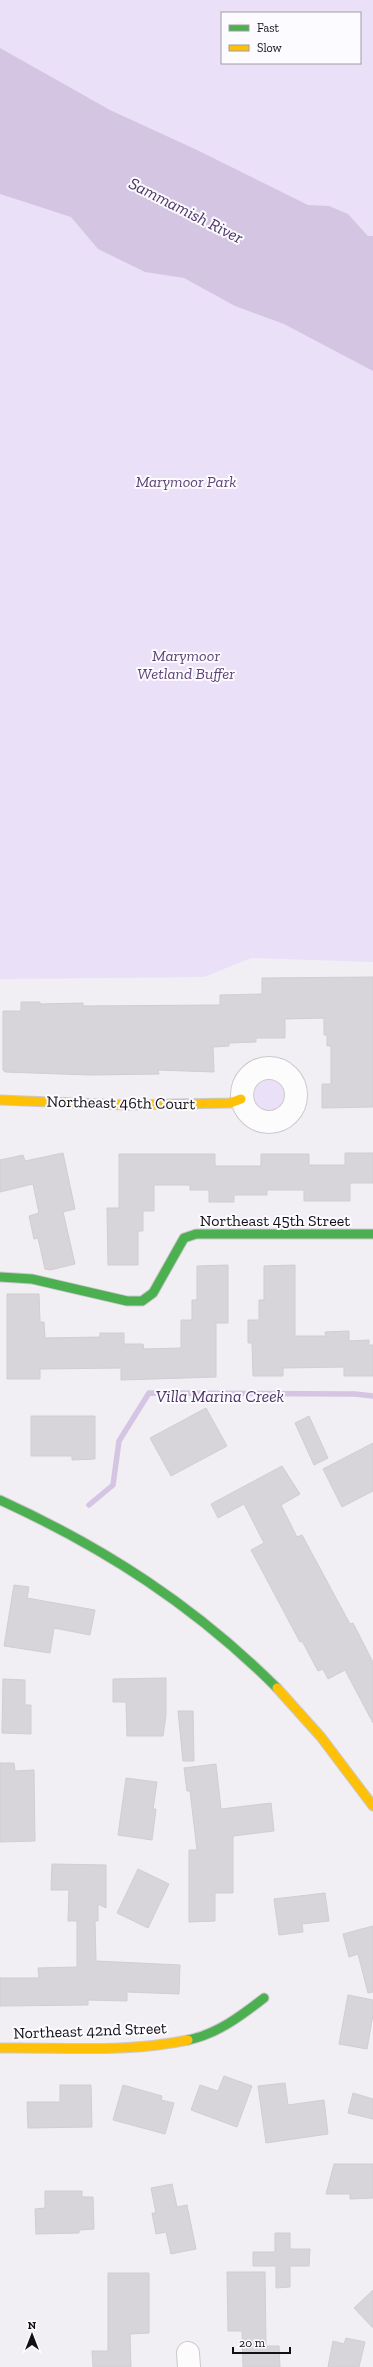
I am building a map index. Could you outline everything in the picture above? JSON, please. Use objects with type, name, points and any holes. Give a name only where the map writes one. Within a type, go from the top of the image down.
[{"type":"street","name":"Northeast 46th Court","points":[[0,1100],[126,1105],[230,1103],[241,1099]]},
{"type":"street","name":"Northeast 45th Street","points":[[0,1277],[32,1279],[127,1301],[142,1301],[154,1293],[184,1238],[196,1234],[373,1234]]},
{"type":"street","points":[[0,1500],[67,1531],[165,1592],[212,1627],[287,1697],[353,1776],[373,1806]]},
{"type":"street","name":"Northeast 42nd Street","points":[[0,2048],[117,2047],[170,2044],[198,2038],[232,2022],[264,1998]]},
{"type":"green space","name":"Marymoor Park","points":[[0,0],[373,0],[373,962],[251,958],[204,977],[0,979]]},
{"type":"green space","points":[[269,1080],[280,1084],[284,1095],[280,1106],[269,1110],[258,1106],[254,1095],[258,1084]]},
{"type":"water","name":"Sammamish River","points":[[0,48],[110,110],[197,150],[308,205],[329,206],[348,214],[368,236],[373,236],[373,371],[284,324],[235,306],[184,278],[145,272],[98,249],[71,217],[0,194]]},
{"type":"building","points":[[373,977],[373,1107],[322,1108],[322,1084],[331,1084],[331,1046],[327,1046],[327,1035],[324,1035],[324,1018],[285,1019],[285,1038],[256,1038],[256,1042],[229,1043],[229,1046],[213,1047],[214,1072],[158,1070],[159,1074],[90,1075],[5,1072],[3,1070],[3,1011],[21,1011],[21,1002],[40,1002],[40,1004],[83,1003],[83,1006],[220,1005],[220,995],[262,994],[262,978]]},
{"type":"building","points":[[63,1153],[75,1209],[63,1212],[75,1264],[50,1270],[45,1269],[38,1238],[34,1239],[29,1216],[39,1213],[33,1184],[0,1192],[0,1160],[23,1155],[25,1161]]},
{"type":"building","points":[[345,1153],[373,1153],[373,1183],[350,1183],[350,1201],[304,1201],[304,1190],[267,1190],[267,1195],[234,1195],[234,1202],[209,1202],[209,1190],[190,1190],[190,1185],[154,1185],[154,1211],[143,1211],[143,1231],[138,1231],[138,1265],[108,1265],[107,1208],[119,1208],[119,1154],[215,1154],[215,1166],[261,1166],[261,1154],[309,1154],[309,1165],[345,1165]]},
{"type":"building","points":[[228,1265],[228,1323],[216,1323],[216,1377],[121,1380],[121,1368],[40,1369],[40,1379],[7,1379],[7,1294],[39,1294],[40,1322],[44,1322],[45,1338],[100,1337],[100,1333],[124,1333],[124,1344],[143,1344],[144,1349],[181,1348],[181,1320],[192,1320],[192,1300],[197,1300],[197,1266]]},
{"type":"building","points":[[295,1265],[295,1336],[326,1336],[325,1332],[349,1331],[349,1341],[369,1340],[369,1345],[373,1345],[373,1376],[344,1376],[344,1367],[283,1368],[283,1376],[253,1376],[252,1343],[248,1343],[248,1320],[259,1320],[259,1300],[264,1300],[264,1266]]},
{"type":"building","points":[[206,1408],[227,1446],[171,1476],[150,1438]]},
{"type":"building","points":[[31,1416],[95,1416],[95,1459],[72,1460],[72,1456],[31,1456]]},
{"type":"building","points":[[309,1416],[328,1458],[314,1465],[295,1423]]},
{"type":"building","points":[[373,1443],[373,1491],[342,1507],[323,1469]]},
{"type":"building","points":[[282,1466],[300,1494],[281,1505],[297,1537],[302,1535],[350,1624],[353,1623],[373,1662],[373,1723],[345,1670],[328,1679],[323,1669],[318,1671],[302,1641],[300,1642],[251,1550],[264,1543],[244,1504],[218,1518],[211,1504]]},
{"type":"building","points":[[14,1585],[29,1587],[27,1598],[95,1610],[90,1635],[54,1628],[50,1653],[4,1646]]},
{"type":"building","points":[[166,1678],[166,1715],[163,1736],[127,1736],[126,1702],[113,1702],[113,1679]]},
{"type":"building","points":[[3,1679],[25,1680],[25,1705],[31,1705],[31,1734],[2,1733]]},
{"type":"building","points":[[178,1711],[193,1711],[194,1761],[183,1761]]},
{"type":"building","points":[[0,1763],[14,1763],[15,1771],[34,1770],[35,1841],[0,1842]]},
{"type":"building","points":[[216,1764],[221,1809],[271,1803],[274,1831],[233,1836],[233,1893],[215,1893],[215,1921],[189,1922],[189,1850],[197,1850],[190,1791],[187,1791],[184,1768]]},
{"type":"building","points":[[126,1778],[157,1782],[153,1809],[156,1809],[152,1840],[118,1835]]},
{"type":"building","points":[[52,1864],[106,1865],[106,1908],[98,1904],[98,1921],[95,1921],[96,1961],[180,1965],[179,1994],[127,1992],[127,2001],[88,2000],[88,2005],[0,2006],[0,1978],[39,1978],[38,1968],[77,1967],[77,1921],[68,1921],[69,1890],[51,1890]]},
{"type":"building","points":[[138,1869],[169,1884],[148,1928],[117,1913]]},
{"type":"building","points":[[325,1893],[329,1921],[302,1924],[303,1932],[279,1935],[274,1899]]},
{"type":"building","points":[[373,1926],[373,1992],[368,1993],[358,1954],[349,1957],[343,1934]]},
{"type":"building","points":[[348,1995],[373,2000],[373,2015],[367,2049],[339,2044]]},
{"type":"building","points":[[224,2076],[252,2086],[237,2127],[191,2110],[200,2085],[218,2091]]},
{"type":"building","points":[[285,2083],[288,2105],[324,2100],[328,2134],[266,2143],[258,2086]]},
{"type":"building","points":[[60,2085],[91,2085],[92,2127],[28,2128],[27,2102],[60,2102]]},
{"type":"building","points":[[123,2085],[162,2096],[161,2100],[174,2103],[165,2134],[113,2120]]},
{"type":"building","points":[[353,2093],[373,2099],[373,2119],[348,2113]]},
{"type":"building","points":[[334,2164],[373,2164],[373,2198],[350,2199],[350,2194],[326,2194]]},
{"type":"building","points":[[172,2184],[177,2207],[187,2205],[196,2249],[171,2254],[166,2232],[156,2234],[152,2213],[156,2213],[151,2188]]},
{"type":"building","points":[[45,2191],[82,2191],[82,2197],[93,2197],[94,2229],[79,2230],[79,2233],[36,2234],[35,2209],[45,2208]]},
{"type":"building","points":[[275,2233],[290,2233],[290,2249],[310,2249],[309,2266],[290,2266],[290,2287],[276,2288],[276,2266],[253,2266],[253,2252],[275,2252]]},
{"type":"building","points":[[227,2272],[265,2272],[266,2346],[279,2346],[280,2367],[243,2367],[242,2331],[228,2331]]},
{"type":"building","points":[[108,2273],[149,2273],[149,2333],[130,2334],[131,2367],[93,2367],[92,2351],[108,2351]]},
{"type":"building","points":[[373,2290],[373,2328],[354,2308]]},
{"type":"building","points":[[346,2338],[365,2342],[359,2367],[328,2367],[333,2341],[344,2344]]},
{"type":"waterway","name":"Villa Marina Creek","points":[[89,1505],[113,1485],[119,1441],[149,1393],[355,1394],[373,1396]]},
{"type":"traffic: fast","points":[[0,1277],[32,1279],[127,1301],[142,1301],[153,1293],[184,1238],[196,1234],[373,1234]]},
{"type":"traffic: fast","points":[[0,1500],[39,1518],[76,1538],[147,1581],[214,1631],[246,1658],[277,1688]]},
{"type":"traffic: fast","points":[[188,2040],[219,2029],[264,1998]]},
{"type":"traffic: slow","points":[[0,1100],[126,1105],[230,1103],[241,1099]]},
{"type":"traffic: slow","points":[[277,1688],[321,1737],[373,1806]]},
{"type":"traffic: slow","points":[[0,2048],[142,2047],[188,2040]]},
{"type":"park label","name":"Marymoor Wetland Buffer","points":[[186,664]]}]
